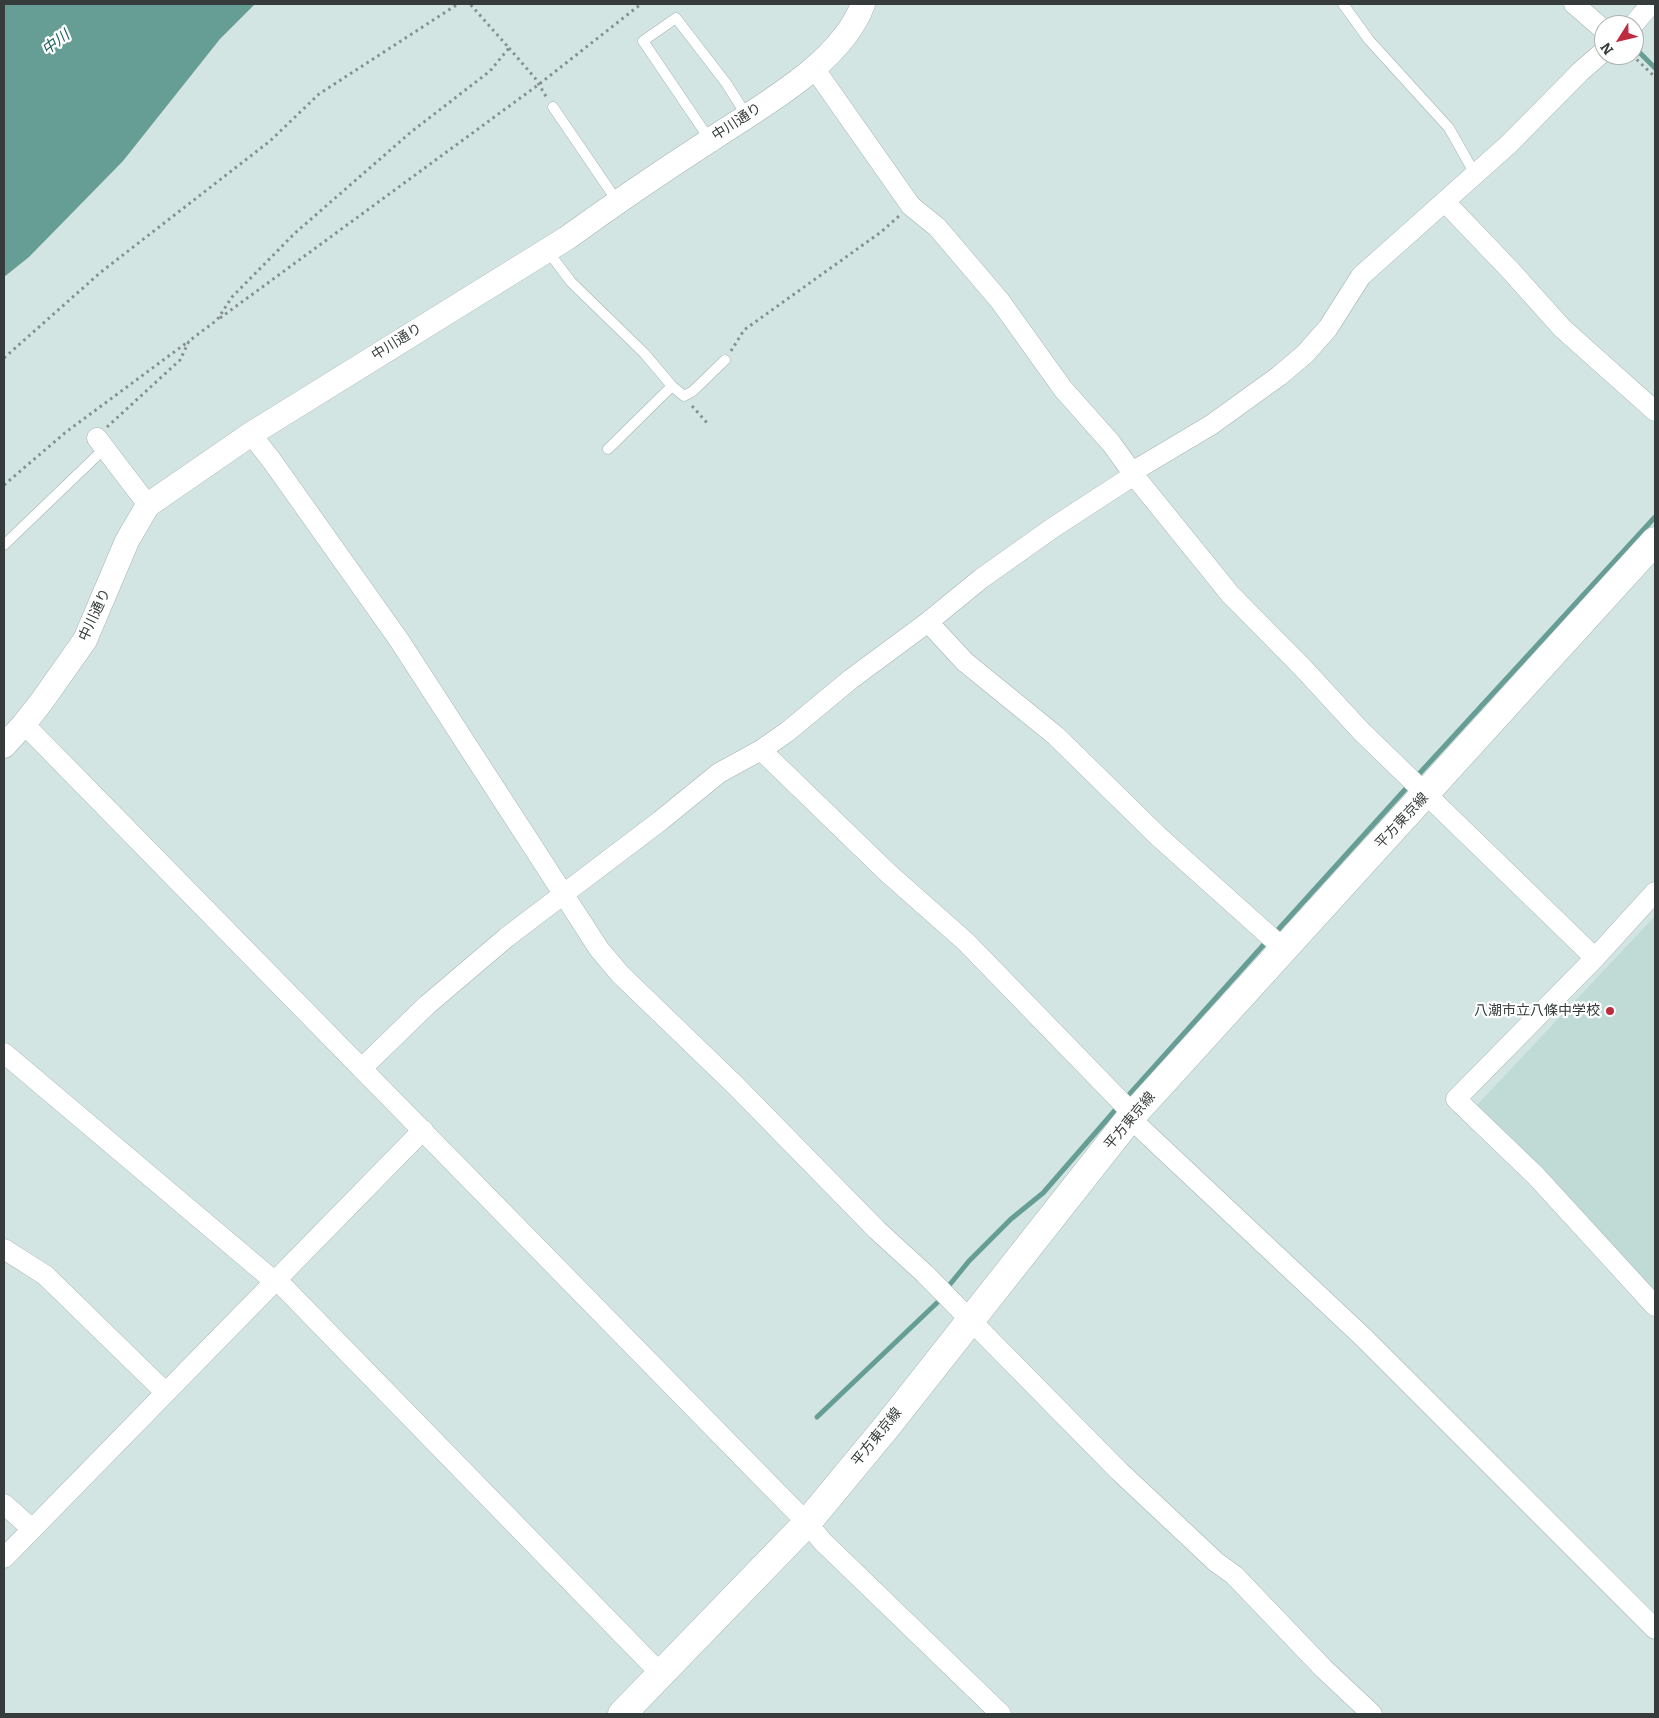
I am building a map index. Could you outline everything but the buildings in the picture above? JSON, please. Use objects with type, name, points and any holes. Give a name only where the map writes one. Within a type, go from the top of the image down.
[{"type":"main road","name":"平方東京線","points":[[622,1714],[807,1523],[888,1425],[1132,1116],[1427,794],[1655,541]]},
{"type":"street","name":"中川通り","points":[[4,746],[24,724],[85,640],[126,541],[148,505],[251,434],[547,250],[747,116],[814,68],[848,31],[863,4]]},
{"type":"street","points":[[1574,4],[1594,21]]},
{"type":"street","points":[[1642,15],[1651,4]]},
{"type":"street","points":[[362,1068],[427,1005],[507,937],[660,821],[718,773],[761,750],[795,726],[852,679],[990,573],[1054,527],[1133,473],[1210,425],[1279,376],[1305,354],[1328,328],[1361,276],[1509,144],[1594,60]]},
{"type":"street","points":[[814,68],[910,206],[937,227],[994,293],[1063,389],[1111,443],[1230,594],[1361,730],[1594,958]]},
{"type":"street","points":[[1445,202],[1512,271],[1562,328],[1655,411]]},
{"type":"street","points":[[251,434],[399,640],[599,949],[620,974],[736,1086],[877,1230],[925,1274],[1119,1471],[1216,1562],[1234,1575],[1324,1669],[1372,1714]]},
{"type":"street","points":[[103,438],[148,505]]},
{"type":"street","points":[[928,622],[966,662],[1056,736],[1159,837],[1284,949]]},
{"type":"street","points":[[24,724],[807,1523],[823,1542],[1002,1714]]},
{"type":"street","points":[[761,750],[888,873],[966,942],[1132,1116],[1363,1337],[1655,1629]]},
{"type":"street","points":[[1655,892],[1594,958],[1456,1099],[1536,1176],[1655,1306]]},
{"type":"street","points":[[4,1053],[275,1280],[661,1674]]},
{"type":"street","points":[[4,1558],[423,1130]]},
{"type":"street","points":[[4,1249],[46,1275],[165,1392]]},
{"type":"street","points":[[4,1504],[32,1529]]},
{"type":"lane","points":[[1343,4],[1369,40],[1449,128],[1475,174]]},
{"type":"lane","points":[[710,140],[643,41],[676,18],[726,83],[747,116]]},
{"type":"lane","points":[[553,107],[617,202]]},
{"type":"lane","points":[[547,250],[571,282],[644,353],[672,386],[684,396],[692,392],[725,360]]},
{"type":"lane","points":[[608,448],[672,386]]},
{"type":"lane","points":[[4,545],[103,438]]},
{"type":"path","points":[[4,358],[101,272],[270,141],[319,94],[458,4]]},
{"type":"path","points":[[470,4],[509,48],[542,91]]},
{"type":"path","points":[[4,485],[66,432],[538,85],[641,4]]},
{"type":"path","points":[[217,320],[232,297],[294,233],[411,132],[490,71],[509,48]]},
{"type":"path","points":[[1642,65],[1655,77]]},
{"type":"path","points":[[725,360],[744,330],[881,232],[910,206]]},
{"type":"path","points":[[103,438],[180,360],[189,341]]},
{"type":"path","points":[[684,396],[708,424]]},
{"type":"shaded area","name":"八潮市立八條中学校","points":[[1655,916],[1655,1297],[1475,1107]]},
{"type":"water","name":"中川","points":[[4,4],[255,4],[220,39],[123,161],[29,257],[4,277]]},
{"type":"waterway","points":[[1644,57],[1655,68]]},
{"type":"waterway","points":[[1418,775],[1655,517]]},
{"type":"waterway","points":[[1276,932],[1410,784]]},
{"type":"waterway","points":[[1127,1097],[1267,941]]},
{"type":"waterway","points":[[947,1288],[969,1261],[1011,1219],[1043,1193],[1117,1108]]},
{"type":"waterway","points":[[817,1417],[942,1298]]},
{"type":"place","name":"八潮市立八條中学校","points":[[1610,1011]]}]
